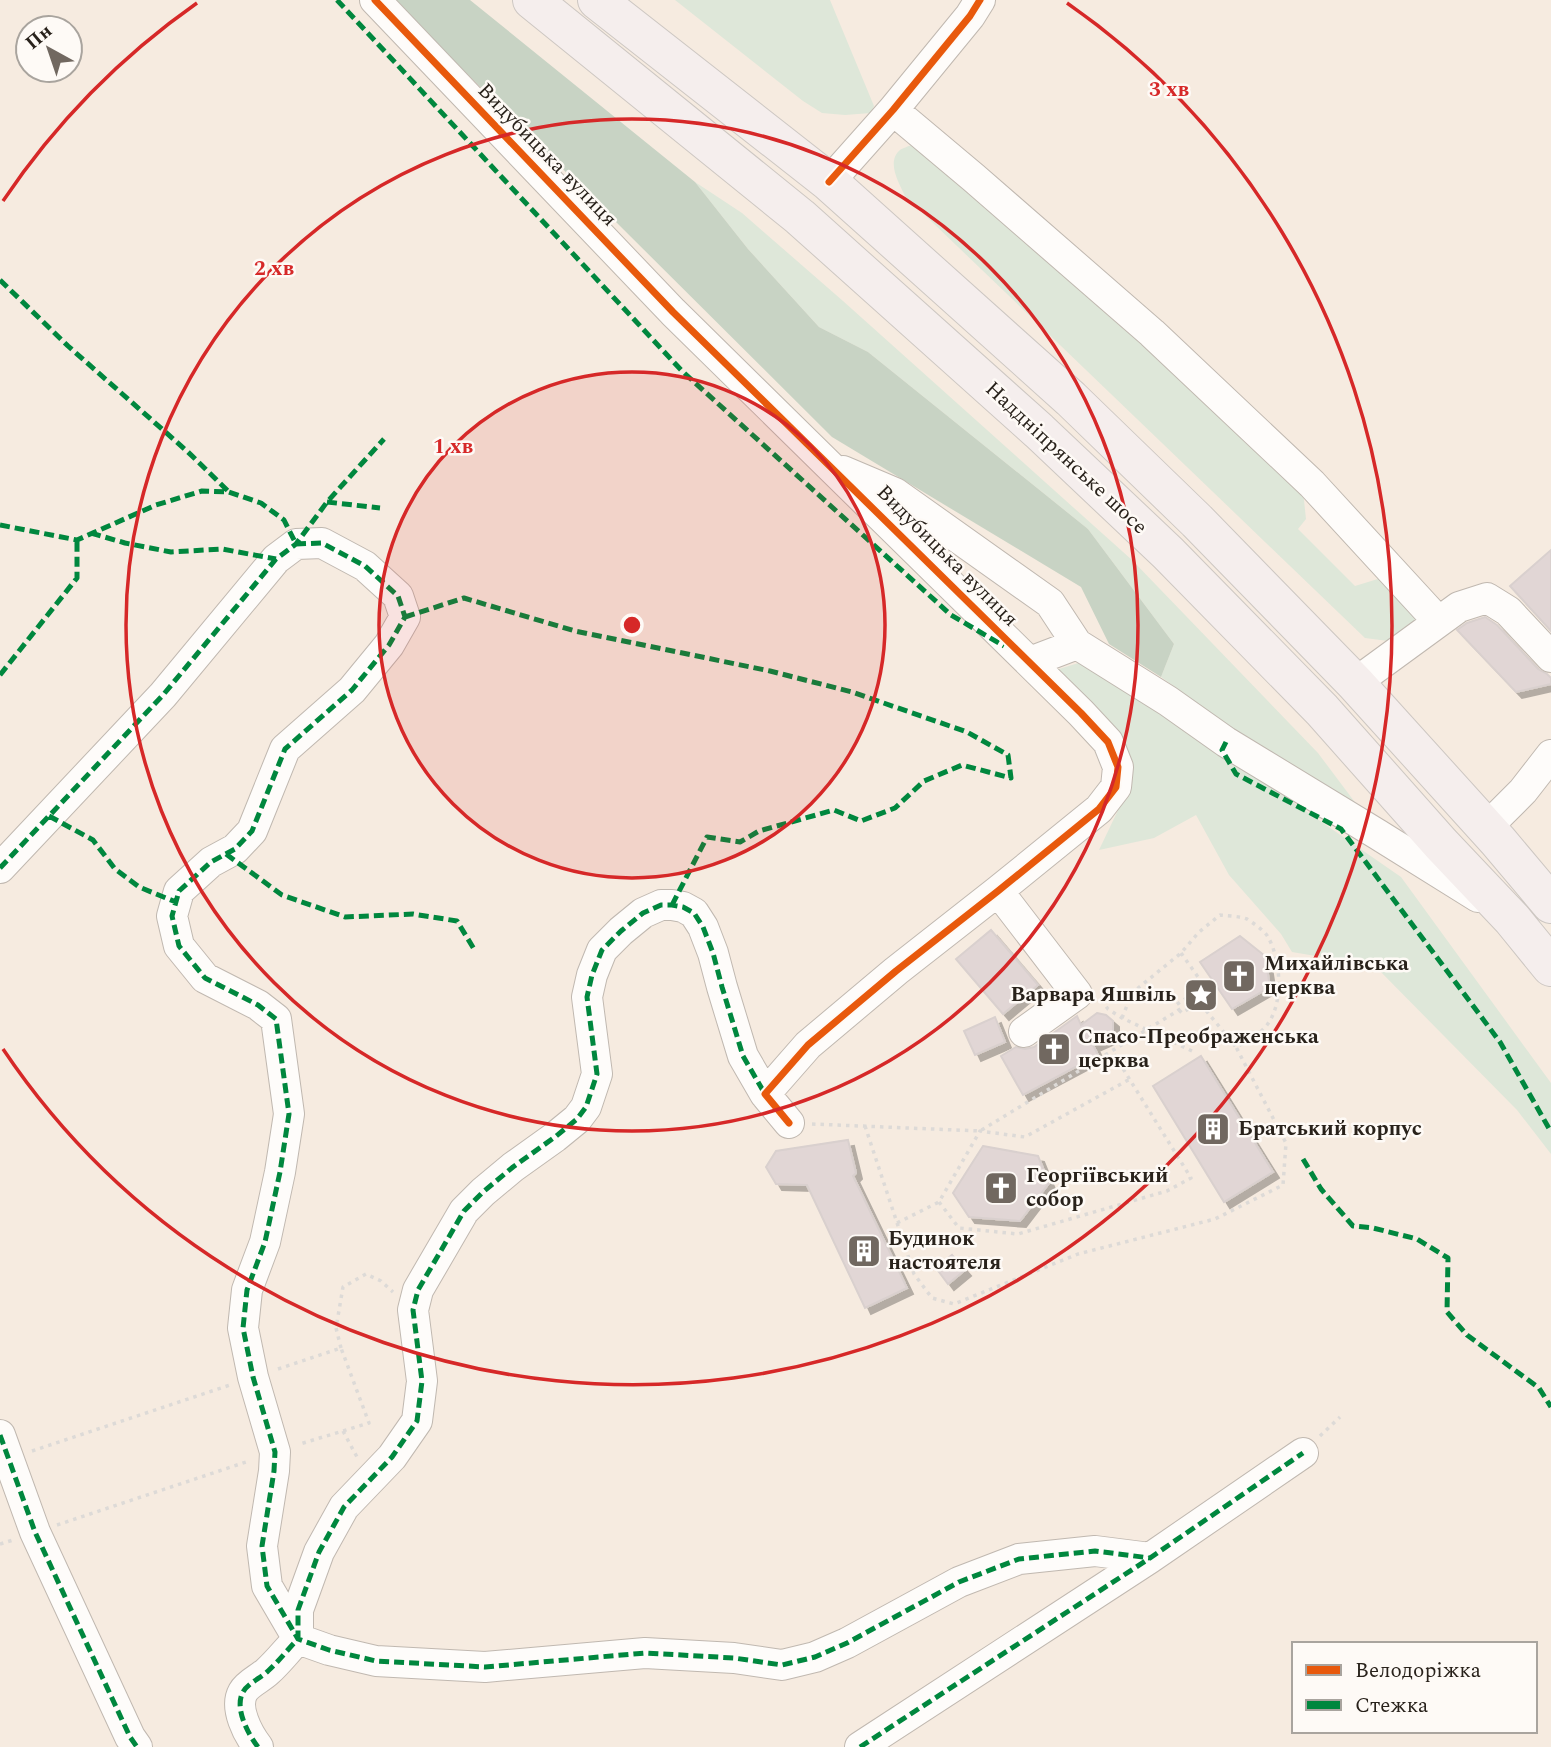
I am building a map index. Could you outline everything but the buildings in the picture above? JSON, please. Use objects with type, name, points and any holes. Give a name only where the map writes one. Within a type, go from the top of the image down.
[{"type":"main road","name":"Наддніпрянське шосе","points":[[532,0],[800,218],[1039,431],[1168,552],[1322,710],[1517,925],[1551,967]]},
{"type":"main road","name":"Наддніпрянське шосе","points":[[597,0],[829,183],[1071,399],[1197,522],[1355,683],[1551,904]]},
{"type":"main road","points":[[1491,835],[1551,875]]},
{"type":"main road","points":[[1517,925],[1551,982]]},
{"type":"street","name":"Видубицька вулиця","points":[[375,0],[673,312],[1108,742],[1118,767],[1115,787],[1100,810],[896,971],[808,1045],[765,1094]]},
{"type":"street","points":[[829,183],[970,16],[980,0]]},
{"type":"street","points":[[892,110],[1152,333],[1312,484],[1438,621]]},
{"type":"street","points":[[830,466],[895,493],[1050,603],[1077,644],[1168,701],[1226,742],[1423,862],[1517,925]]},
{"type":"street","points":[[0,868],[163,695],[276,559],[296,544],[322,543],[365,566],[398,596],[405,618],[389,645],[352,690],[285,749],[251,831],[235,849],[211,862],[179,891],[172,916],[179,946],[205,978],[258,1005],[276,1019],[289,1114],[265,1242],[247,1290],[243,1328],[253,1377],[275,1452],[262,1546],[268,1586],[298,1639],[329,1650],[376,1661],[485,1667],[645,1653],[734,1658],[782,1665],[826,1653],[959,1583],[1019,1559],[1095,1551],[1150,1558]]},
{"type":"street","points":[[1355,683],[1459,607],[1487,598],[1508,611],[1551,657]]},
{"type":"street","points":[[1030,662],[1077,644]]},
{"type":"street","points":[[1491,835],[1551,755]]},
{"type":"street","points":[[998,891],[1077,994],[1024,1032]]},
{"type":"street","points":[[258,1747],[242,1716],[240,1701],[244,1690],[268,1671],[298,1639],[298,1610],[320,1552],[344,1507],[392,1457],[416,1421],[422,1381],[413,1310],[418,1290],[464,1211],[503,1175],[555,1138],[577,1119],[586,1107],[597,1074],[587,997],[592,975],[602,950],[643,913],[661,905],[672,905],[694,913],[703,927],[713,953],[743,1056],[765,1094],[789,1124]]},
{"type":"street","points":[[4,1447],[35,1532],[137,1747]]},
{"type":"street","points":[[860,1747],[1150,1558],[1303,1452]]},
{"type":"path","points":[[1122,1018],[1132,993],[1181,953],[1199,932],[1220,915],[1245,918],[1266,933],[1275,951],[1279,991],[1274,1013],[1266,1027],[1249,1041],[1236,1047]]},
{"type":"path","points":[[1181,953],[1208,991]]},
{"type":"path","points":[[1202,995],[1216,986]]},
{"type":"path","points":[[1198,990],[1205,998],[1199,1002],[1182,1013],[1176,1005],[1198,990]]},
{"type":"path","points":[[1097,996],[1108,1009],[1122,1018],[1192,1051]]},
{"type":"path","points":[[865,1126],[914,1274],[932,1298],[954,1304],[1078,1254],[1215,1219],[1283,1185],[1286,1143],[1236,1047],[1199,1002]]},
{"type":"path","points":[[897,1223],[939,1202],[980,1131],[1180,1010]]},
{"type":"path","points":[[939,1202],[959,1228],[1018,1234],[1167,1191],[1191,1178],[1112,1051]]},
{"type":"path","points":[[789,1124],[980,1131],[1025,1138],[1130,1079]]},
{"type":"path","points":[[35,1532],[369,1423],[336,1328],[343,1287],[366,1274],[381,1281],[413,1310]]},
{"type":"path","points":[[4,1447],[253,1377],[341,1348]]},
{"type":"path","points":[[343,1431],[359,1461]]},
{"type":"shaded area","points":[[675,0],[830,0],[874,106],[871,113],[822,113]]},
{"type":"shaded area","points":[[912,145],[984,199],[1303,491],[1306,519],[1298,529],[1355,586],[1381,578],[1418,619],[1388,641],[1365,638],[905,196],[895,173],[894,160],[900,150]]},
{"type":"shaded area","points":[[695,182],[742,213],[1132,560],[1318,753],[1360,809],[1245,737],[1161,677],[1174,644],[1088,529],[868,352],[819,327],[748,249]]},
{"type":"shaded area","points":[[1088,660],[1401,877],[1551,1083],[1551,1154],[1517,1110],[1375,966],[1292,952],[1281,934],[1229,875],[1196,815],[1154,838],[1099,850],[1132,781],[1120,741],[1062,684],[1059,669]]},
{"type":"green space","points":[[395,0],[470,0],[695,182],[748,249],[819,327],[868,352],[1088,529],[1174,644],[1161,677],[1109,644],[1081,587],[832,437]]},
{"type":"marked path","points":[[337,0],[682,371],[951,615],[1004,646]]},
{"type":"marked path","points":[[0,280],[68,346],[229,492]]},
{"type":"marked path","points":[[0,868],[163,695],[276,559],[296,544],[327,502],[384,439]]},
{"type":"marked path","points":[[0,525],[77,540],[156,505],[202,491],[229,492],[261,503],[284,520],[296,544]]},
{"type":"marked path","points":[[327,502],[380,508]]},
{"type":"marked path","points":[[91,533],[171,552],[222,549],[276,559]]},
{"type":"marked path","points":[[0,675],[77,578],[77,540]]},
{"type":"marked path","points":[[296,544],[322,543],[365,566],[398,596],[405,617],[389,645],[352,690],[285,749],[252,831],[235,849],[211,862],[179,891],[172,916],[179,946],[205,978],[258,1005],[276,1019],[289,1114],[265,1242],[247,1290],[243,1328],[253,1377],[275,1452],[262,1546],[267,1586],[298,1639],[329,1650],[376,1661],[485,1667],[645,1653],[734,1658],[782,1665],[815,1657],[847,1643],[959,1582],[1019,1559],[1095,1551],[1150,1558]]},
{"type":"marked path","points":[[405,617],[464,598],[575,631],[770,671],[852,692],[967,732],[1008,755],[1011,778],[962,765],[924,781],[895,808],[861,821],[834,810],[759,831],[740,842],[707,837],[672,905]]},
{"type":"marked path","points":[[1226,742],[1222,750],[1236,774],[1341,829],[1500,1042],[1551,1132]]},
{"type":"marked path","points":[[49,816],[93,840],[115,869],[139,887],[176,902]]},
{"type":"marked path","points":[[226,854],[282,895],[345,917],[413,914],[457,921],[474,949]]},
{"type":"marked path","points":[[258,1747],[246,1728],[241,1713],[243,1692],[265,1674],[298,1639],[298,1610],[319,1552],[344,1507],[392,1457],[417,1421],[422,1381],[413,1310],[418,1290],[464,1211],[513,1167],[577,1119],[586,1107],[597,1074],[587,997],[592,975],[602,950],[643,913],[661,905],[683,907],[694,913],[703,927],[713,953],[743,1056],[765,1094]]},
{"type":"marked path","points":[[1303,1159],[1321,1189],[1353,1226],[1417,1239],[1448,1258],[1447,1312],[1467,1335],[1539,1388],[1551,1407]]},
{"type":"marked path","points":[[0,1435],[35,1532],[137,1747]]},
{"type":"marked path","points":[[860,1747],[1150,1558],[1303,1453]]},
{"type":"cycle path","points":[[375,0],[673,312],[1081,713],[1108,742],[1118,767],[1116,787],[1099,809],[808,1045],[765,1094],[789,1123]]},
{"type":"cycle path","points":[[829,182],[893,110],[980,0]]},
{"type":"place","name":"Михайлівська церква","points":[[1239,976]]},
{"type":"place","name":"Варвара Яшвіль","points":[[1201,995]]},
{"type":"place","name":"Спасо-Преображенська церква","points":[[1054,1049]]},
{"type":"place","name":"Братський корпус","points":[[1213,1129]]},
{"type":"place","name":"Георгіївський собор","points":[[1001,1188]]},
{"type":"place","name":"Будинок настоятеля","points":[[864,1251]]}]
